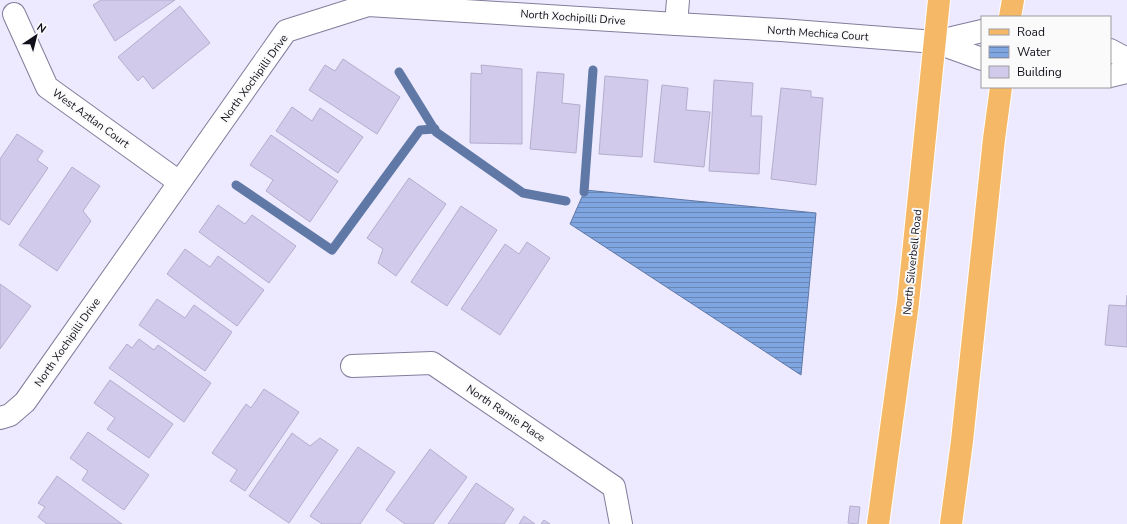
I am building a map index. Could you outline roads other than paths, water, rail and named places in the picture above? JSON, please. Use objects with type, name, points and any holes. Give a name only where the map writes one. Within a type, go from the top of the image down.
[{"type":"main road","name":"North Silverbell Road","points":[[878,524],[908,303],[939,0]]},
{"type":"main road","points":[[1010,16],[1013,0]]},
{"type":"main road","points":[[951,524],[962,441],[993,147],[1001,88]]},
{"type":"street","points":[[676,24],[678,0]]},
{"type":"street","name":"North Xochipilli Drive","points":[[0,418],[10,415],[25,402],[286,31],[368,2],[676,24]]},
{"type":"street","name":"West Aztlan Court","points":[[14,14],[48,87],[179,182]]},
{"type":"street","name":"North Mechica Court","points":[[676,24],[781,30],[935,42],[981,31]]},
{"type":"street","points":[[935,42],[981,59]]},
{"type":"street","points":[[1111,51],[1127,59]]},
{"type":"street","points":[[1111,76],[1127,72]]},
{"type":"street","name":"North Ramie Place","points":[[352,366],[432,363],[614,487],[621,524]]},
{"type":"water","points":[[585,190],[816,213],[801,375],[570,224]]},
{"type":"waterway","points":[[584,192],[593,70]]},
{"type":"waterway","points":[[399,72],[436,132],[523,193],[566,201]]},
{"type":"waterway","points":[[236,185],[332,250],[420,130],[435,129]]}]
